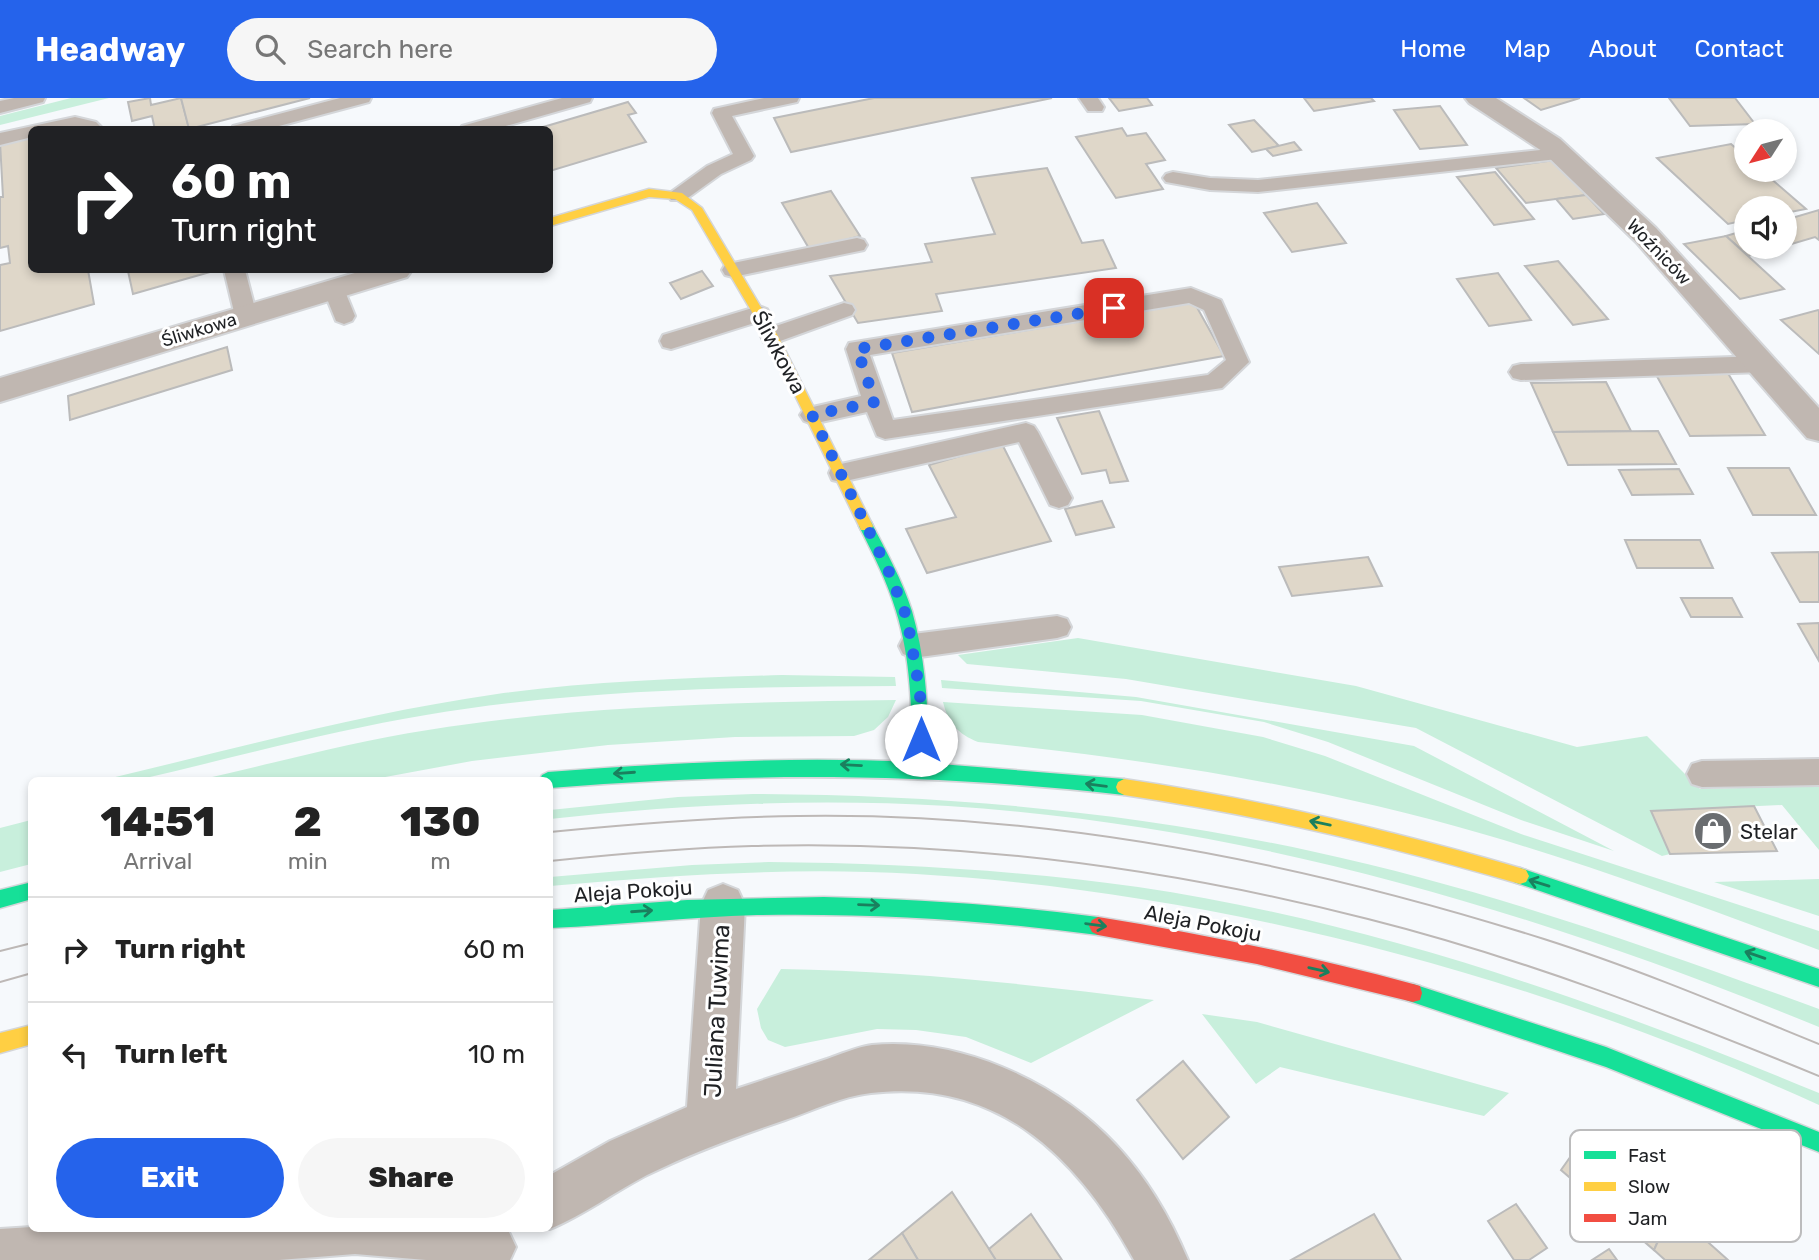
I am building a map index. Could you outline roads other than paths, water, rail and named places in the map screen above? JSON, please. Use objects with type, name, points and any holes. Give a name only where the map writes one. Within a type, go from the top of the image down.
[{"type":"main road","points":[[553,221],[638,195],[657,193],[678,196]]},
{"type":"main road","name":"Śliwkowa","points":[[678,196],[700,213],[760,314],[896,587],[913,646],[921,712],[920,768]]},
{"type":"main road","points":[[553,780],[711,767],[828,764],[1016,775],[1134,790],[1246,808],[1364,832],[1566,891],[1819,978]]},
{"type":"main road","points":[[0,899],[28,891]]},
{"type":"main road","name":"Aleja Pokoju","points":[[553,919],[723,905],[813,903],[973,912],[1075,922],[1164,935],[1388,986],[1548,1036],[1690,1088],[1790,1130]]},
{"type":"main road","points":[[0,1043],[28,1035]]},
{"type":"main road","name":"Aleja Pokoju","points":[[1801,1134],[1819,1142]]},
{"type":"street","name":"Woźniców","points":[[1478,98],[1559,154],[1646,235],[1819,429]]},
{"type":"street","name":"Śliwkowa","points":[[0,390],[246,316],[339,302],[392,273]]},
{"type":"street","name":"Juliana Tuwima","points":[[723,905],[710,1121],[870,1069],[919,1069],[964,1077],[1009,1094],[1081,1142],[1117,1185],[1162,1260]]},
{"type":"street","points":[[553,1202],[590,1177],[650,1146],[710,1121]]},
{"type":"street","points":[[0,1255],[314,1232]]},
{"type":"street","points":[[396,1232],[493,1245]]},
{"type":"lane","points":[[0,107],[36,98]]},
{"type":"lane","points":[[255,126],[362,98]]},
{"type":"lane","points":[[482,126],[583,98]]},
{"type":"lane","points":[[678,196],[714,170],[744,156],[721,113],[790,98]]},
{"type":"lane","points":[[54,126],[66,123],[91,126]]},
{"type":"lane","points":[[0,139],[28,132]]},
{"type":"lane","points":[[1173,178],[1210,184],[1258,186],[1559,154]]},
{"type":"lane","points":[[733,270],[857,245]]},
{"type":"lane","points":[[235,273],[246,316]]},
{"type":"lane","points":[[1191,295],[1213,305],[1238,362],[1213,382],[886,430],[875,402],[857,349],[1191,295]]},
{"type":"lane","points":[[772,336],[844,310]]},
{"type":"lane","points":[[671,341],[760,314]]},
{"type":"lane","points":[[1521,372],[1763,364]]},
{"type":"lane","points":[[812,415],[875,402]]},
{"type":"lane","points":[[842,474],[1026,432],[1059,498]]},
{"type":"lane","points":[[913,646],[1057,627]]},
{"type":"lane","points":[[1702,774],[1819,772]]},
{"type":"tram line","points":[[553,832],[736,818],[893,817],[1081,833],[1176,848],[1362,887],[1544,939],[1717,1002],[1819,1044]]},
{"type":"tram line","points":[[553,861],[702,848],[830,845],[985,853],[1140,872],[1293,901],[1426,934],[1653,1010],[1819,1076]]},
{"type":"tram line","points":[[0,951],[28,944]]},
{"type":"tram line","points":[[0,982],[28,974]]},
{"type":"place","name":"Stelar","points":[[1713,831]]}]
